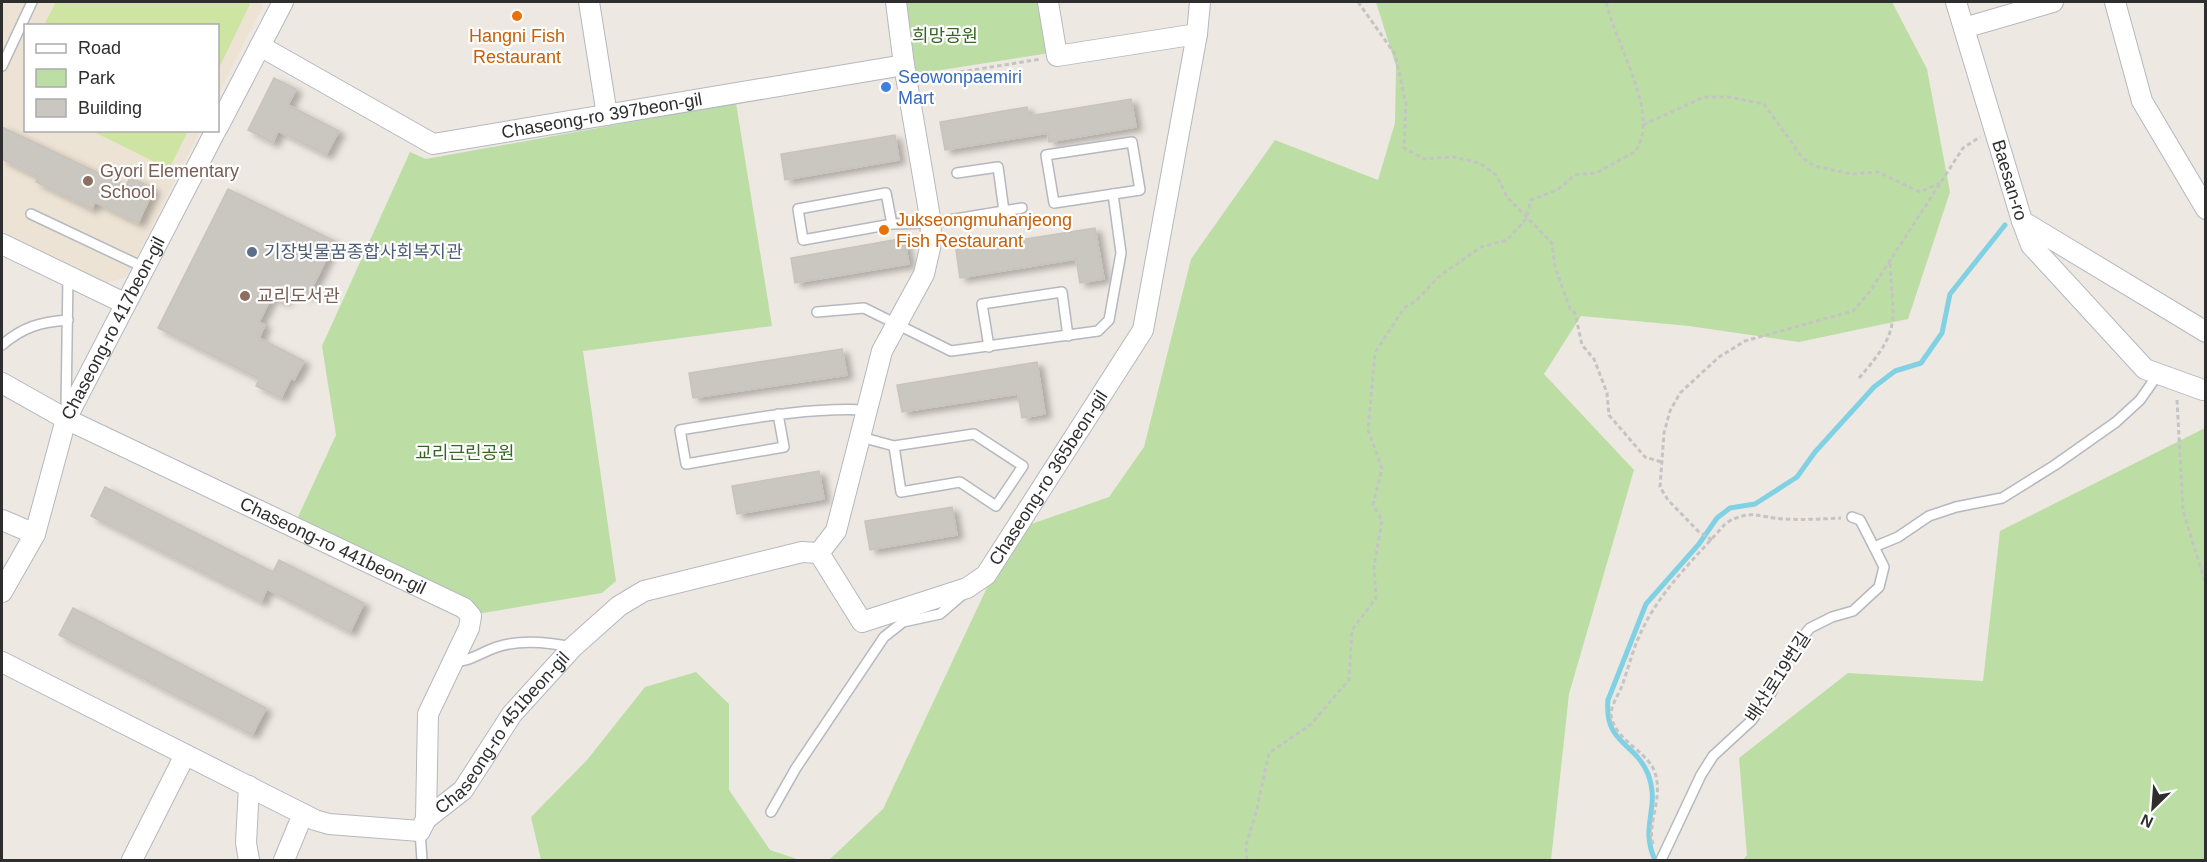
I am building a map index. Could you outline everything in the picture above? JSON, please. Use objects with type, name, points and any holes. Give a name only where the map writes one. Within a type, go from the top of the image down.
[{"type":"street","name":"Chaseong-ro 417beon-gil","points":[[219,125],[283,2]]},
{"type":"street","points":[[589,2],[607,115]]},
{"type":"street","points":[[819,553],[836,531],[882,351],[924,274],[930,248],[931,223],[905,73],[896,2]]},
{"type":"street","points":[[1048,2],[1057,56],[1197,34]]},
{"type":"street","name":"Chaseong-ro 365beon-gil","points":[[819,553],[862,622],[967,588],[986,575],[1138,343],[1143,330],[1197,34],[1200,2]]},
{"type":"street","name":"Baesan-ro","points":[[1956,2],[2022,221],[2205,332]]},
{"type":"street","points":[[1964,28],[2053,2]]},
{"type":"street","points":[[2115,2],[2142,101],[2205,209]]},
{"type":"street","name":"Chaseong-ro 397beon-gil","points":[[260,46],[433,144],[607,115],[905,73]]},
{"type":"street","name":"Chaseong-ro 417beon-gil","points":[[2,592],[35,534],[66,419],[124,303],[215,132]]},
{"type":"street","points":[[2022,221],[2031,245],[2145,369],[2204,390]]},
{"type":"street","points":[[2,244],[124,303]]},
{"type":"street","name":"Chaseong-ro 441beon-gil","points":[[2,383],[66,419],[464,608],[471,616],[469,628],[428,714],[423,825]]},
{"type":"street","points":[[2,520],[35,534]]},
{"type":"street","name":"Chaseong-ro 451beon-gil","points":[[423,825],[463,790],[512,714],[573,647],[619,606],[644,591],[802,552],[819,553]]},
{"type":"street","points":[[2,662],[303,814],[329,824],[423,825]]},
{"type":"street","points":[[132,861],[185,755]]},
{"type":"street","points":[[249,786],[246,843],[249,861]]},
{"type":"street","points":[[284,861],[303,814]]},
{"type":"lane","points":[[2,66],[32,2]]},
{"type":"lane","points":[[1132,142],[1140,190],[1113,194],[1054,203],[1046,155],[1132,142]]},
{"type":"lane","points":[[957,173],[998,167],[1004,211]]},
{"type":"lane","points":[[892,224],[886,193],[798,209],[803,240],[892,224],[931,223],[1022,208]]},
{"type":"lane","points":[[817,312],[864,308],[951,351],[1098,331],[1109,320],[1121,253],[1113,194]]},
{"type":"lane","points":[[31,214],[143,267]]},
{"type":"lane","points":[[66,419],[68,276]]},
{"type":"lane","points":[[989,347],[982,304],[1062,292],[1068,336]]},
{"type":"lane","points":[[2,345],[25,327],[44,322],[68,320]]},
{"type":"lane","points":[[1874,547],[1898,537],[1929,516],[1956,507],[2001,498],[2116,422],[2167,375]]},
{"type":"lane","points":[[778,414],[783,447],[686,464],[681,430],[778,414],[805,410],[867,410]]},
{"type":"lane","points":[[861,436],[894,447],[974,434],[1023,466],[996,506],[960,482],[901,492],[894,447]]},
{"type":"lane","name":"배산로19번길","points":[[1661,860],[1701,775],[1713,756],[1752,720],[1771,693],[1790,652],[1809,628],[1832,617],[1853,611],[1879,587],[1884,567],[1860,520],[1852,517]]},
{"type":"lane","points":[[771,812],[796,768],[884,637],[903,622],[940,614],[967,588]]},
{"type":"lane","points":[[453,662],[462,662],[499,646],[521,643],[545,642],[573,647]]},
{"type":"lane","points":[[422,861],[423,825]]},
{"type":"path","points":[[1358,2],[1395,54],[1406,104],[1404,148],[1424,159],[1453,158],[1480,163],[1497,176],[1507,197],[1526,219],[1552,243],[1555,267],[1570,309],[1575,313],[1582,345],[1594,359],[1604,385],[1609,415],[1645,457],[1662,462]]},
{"type":"path","points":[[1247,861],[1246,844],[1256,813],[1269,753],[1310,725],[1348,680],[1352,630],[1377,598],[1374,567],[1382,520],[1373,505],[1382,468],[1368,430],[1375,353],[1404,308],[1417,300],[1438,277],[1481,247],[1507,240],[1526,219],[1531,200],[1557,190],[1575,175],[1596,173],[1636,151],[1643,125],[1641,105],[1630,66],[1613,31],[1606,2]]},
{"type":"path","points":[[905,73],[1057,56]]},
{"type":"path","points":[[1643,125],[1704,97],[1729,97],[1764,104],[1802,157],[1814,166],[1852,174],[1878,172],[1920,192],[1942,182]]},
{"type":"path","points":[[1711,539],[1701,533],[1668,500],[1660,488],[1664,434],[1670,411],[1680,393],[1719,357],[1745,341],[1853,311],[1871,290],[1890,257],[1942,182],[1963,147],[1995,130]]},
{"type":"path","points":[[1859,378],[1883,351],[1892,332],[1895,307],[1890,257]]},
{"type":"path","points":[[2167,375],[2183,511],[2205,585]]},
{"type":"path","points":[[1661,860],[1650,831],[1656,814],[1657,791],[1653,768],[1618,732],[1611,718],[1613,704],[1655,605],[1711,539],[1726,523],[1738,516],[1763,514],[1781,519],[1811,520],[1852,517]]},
{"type":"shaded area","name":"Gyori Elementary School","points":[[2,2],[262,2],[262,8],[219,94],[219,24],[24,24],[24,132],[200,132],[127,277],[105,283],[2,231]]},
{"type":"green space","points":[[56,2],[248,2],[250,4],[219,68],[219,24],[45,24]]},
{"type":"green space","name":"희망공원","points":[[906,2],[1042,2],[1050,53],[916,74]]},
{"type":"green space","points":[[1376,2],[1892,2],[1927,69],[1950,192],[1908,319],[1799,342],[1689,326],[1581,316],[1544,374],[1634,470],[1569,694],[1551,860],[829,860],[883,809],[1014,530],[1109,497],[1144,447],[1191,259],[1275,140],[1378,180],[1395,123],[1396,66]]},
{"type":"green space","name":"교리근린공원","points":[[736,103],[772,326],[583,351],[616,581],[602,593],[477,614],[466,597],[297,519],[336,435],[322,346],[410,152],[426,159]]},
{"type":"green space","points":[[94,132],[187,132],[169,169]]},
{"type":"green space","points":[[2205,428],[2205,860],[1743,860],[1747,855],[1739,758],[1848,673],[1983,681],[2000,531]]},
{"type":"green space","points":[[696,672],[729,704],[729,790],[770,850],[800,860],[541,860],[531,817],[587,760],[645,687]]},
{"type":"building","points":[[274,78],[296,89],[288,105],[339,131],[326,155],[278,131],[273,143],[248,130]]},
{"type":"building","points":[[1131,99],[1136,127],[1049,142],[1048,133],[945,150],[940,122],[1027,107],[1029,116]]},
{"type":"building","points":[[2,127],[126,186],[130,177],[154,189],[138,223],[95,202],[92,209],[36,182],[38,177],[2,159]]},
{"type":"building","points":[[895,135],[899,160],[785,180],[781,154]]},
{"type":"building","points":[[228,189],[335,241],[308,296],[291,288],[284,302],[272,296],[259,322],[265,325],[259,338],[304,361],[294,380],[291,378],[281,398],[256,386],[259,379],[158,328]]},
{"type":"building","points":[[1095,228],[1104,279],[1080,283],[1076,259],[960,278],[956,250]]},
{"type":"building","points":[[904,238],[909,264],[795,283],[791,258]]},
{"type":"building","points":[[842,349],[847,375],[693,398],[689,373]]},
{"type":"building","points":[[1037,362],[1045,414],[1022,418],[1018,394],[902,412],[897,385]]},
{"type":"building","points":[[819,471],[824,499],[737,514],[732,486]]},
{"type":"building","points":[[105,487],[273,572],[279,560],[364,603],[350,632],[267,589],[261,602],[91,516]]},
{"type":"building","points":[[952,507],[957,535],[870,550],[865,521]]},
{"type":"building","points":[[73,608],[266,708],[252,735],[59,635]]},
{"type":"waterway","points":[[1655,860],[1649,837],[1652,797],[1648,774],[1636,755],[1615,734],[1608,714],[1608,700],[1646,604],[1699,544],[1717,518],[1730,508],[1755,504],[1797,477],[1815,452],[1874,387],[1895,371],[1921,363],[1942,333],[1950,294],[2005,225]]},
{"type":"place","name":"Hangni Fish Restaurant","points":[[517,16]]},
{"type":"place","name":"Seowonpaemiri Mart","points":[[886,87]]},
{"type":"place","name":"Gyori Elementary School","points":[[88,181]]},
{"type":"place","name":"Jukseongmuhanjeong Fish Restaurant","points":[[884,230]]},
{"type":"place","name":"기장빛물꿈종합사회복지관","points":[[252,252]]},
{"type":"place","name":"교리도서관","points":[[245,296]]}]
